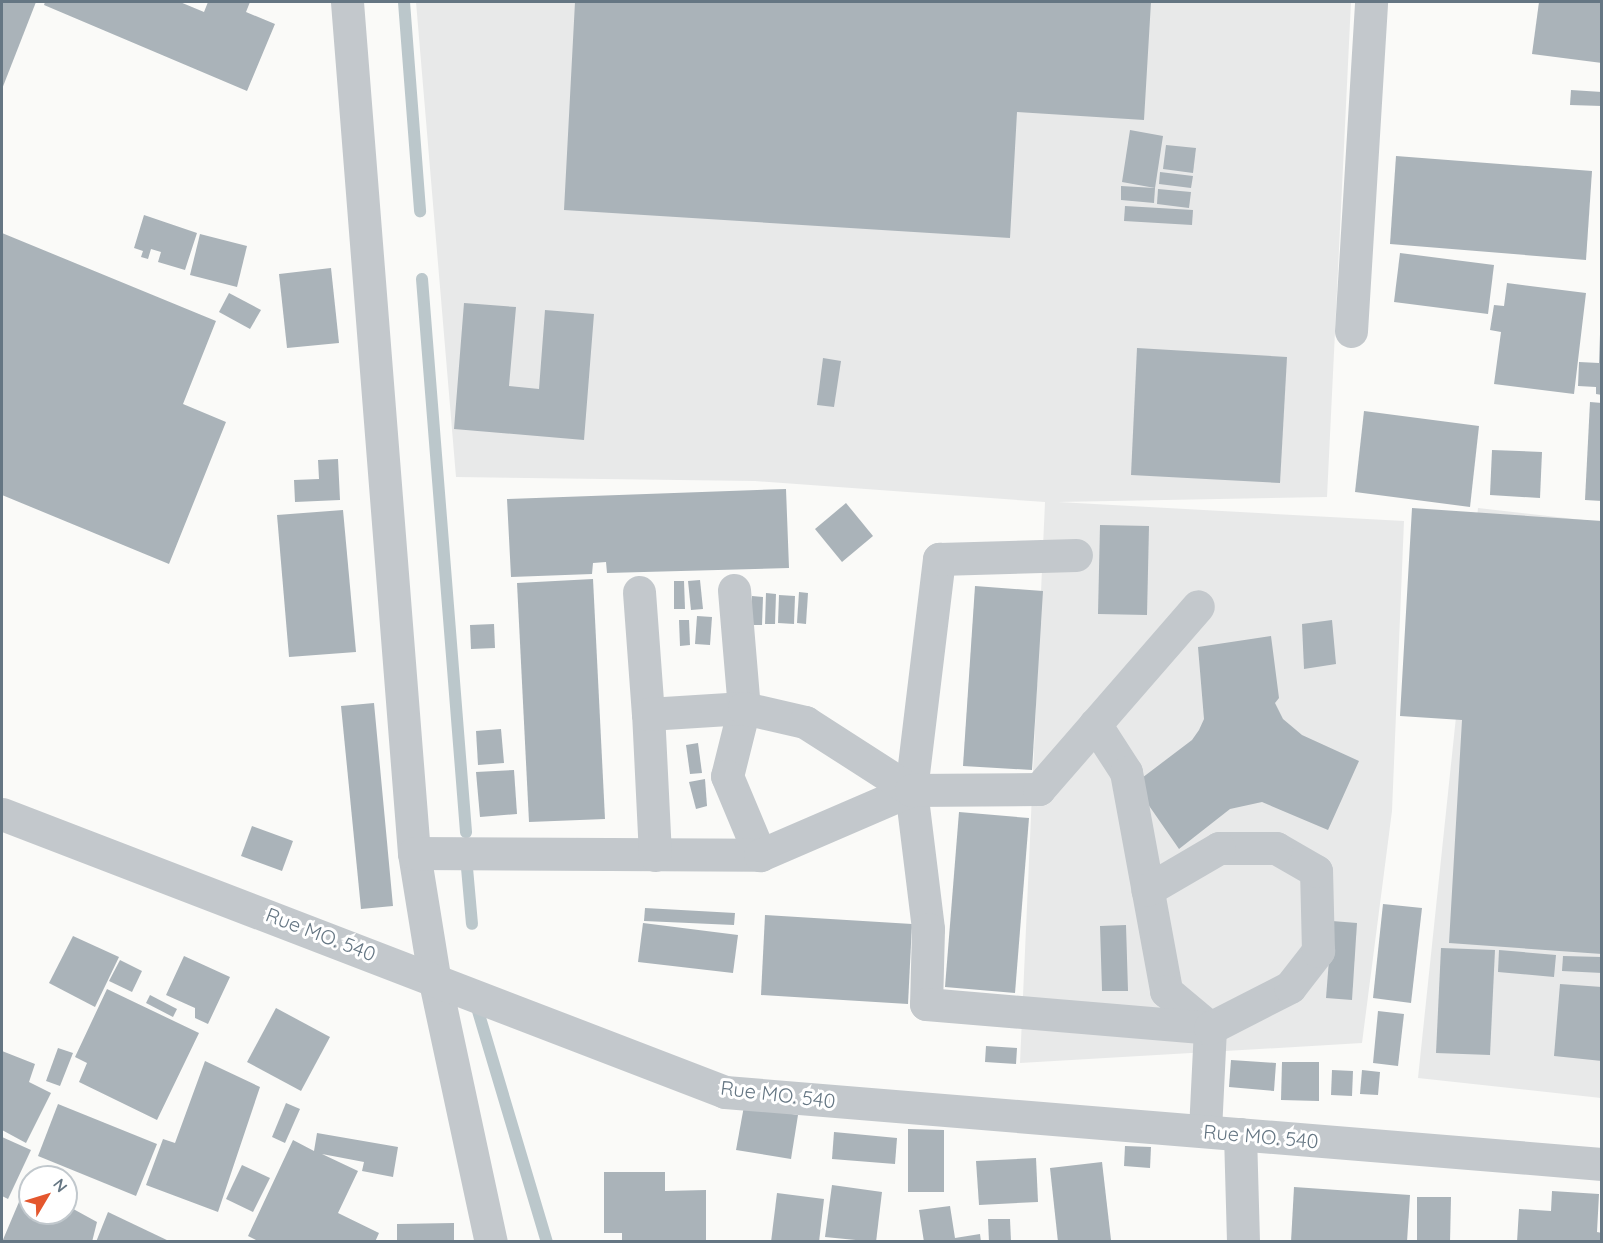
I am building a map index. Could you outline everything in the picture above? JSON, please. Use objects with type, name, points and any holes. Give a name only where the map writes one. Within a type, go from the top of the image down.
[{"type":"street","points":[[347,2],[414,853],[434,977],[491,1242]]},
{"type":"street","points":[[1351,331],[1371,2]]},
{"type":"street","points":[[1076,555],[939,559],[912,790],[928,929],[926,1004],[1210,1028],[1290,987],[1318,951],[1316,871],[1276,848],[1219,848],[1148,890]]},
{"type":"street","points":[[734,590],[744,708],[727,776],[760,855]]},
{"type":"street","points":[[639,592],[655,855]]},
{"type":"street","points":[[414,853],[760,855],[912,790],[1039,789],[1198,606]]},
{"type":"street","points":[[648,714],[744,708],[805,722],[912,790]]},
{"type":"street","points":[[1095,724],[1126,772],[1166,991],[1210,1028]]},
{"type":"street","name":"Rue MO. 540","points":[[2,814],[434,977],[725,1092],[1602,1164]]},
{"type":"street","points":[[1205,1131],[1210,1028]]},
{"type":"street","points":[[1240,1134],[1243,1242]]},
{"type":"shaded area","points":[[416,2],[1351,2],[1327,497],[1058,502],[1404,521],[1392,811],[1362,1043],[1020,1063],[1045,502],[755,481],[456,477]]},
{"type":"shaded area","points":[[1478,508],[1601,522],[1601,1098],[1418,1078]]},
{"type":"building","points":[[2,2],[36,2],[2,89]]},
{"type":"building","points":[[45,2],[180,2],[204,12],[208,2],[250,2],[246,12],[275,24],[247,91],[44,5]]},
{"type":"building","points":[[575,2],[1151,2],[1144,120],[1017,112],[1010,238],[564,210]]},
{"type":"building","points":[[1539,2],[1602,2],[1602,63],[1532,54]]},
{"type":"building","points":[[1571,90],[1602,92],[1602,106],[1570,105]]},
{"type":"building","points":[[1130,130],[1163,136],[1155,188],[1122,182]]},
{"type":"building","points":[[1166,145],[1196,148],[1193,173],[1163,169]]},
{"type":"building","points":[[1396,156],[1592,171],[1586,260],[1390,244]]},
{"type":"building","points":[[1160,172],[1193,176],[1191,188],[1159,184]]},
{"type":"building","points":[[1121,186],[1155,188],[1154,203],[1121,200]]},
{"type":"building","points":[[1158,189],[1191,192],[1189,208],[1157,204]]},
{"type":"building","points":[[1125,206],[1193,210],[1192,225],[1124,221]]},
{"type":"building","points":[[144,215],[197,233],[185,270],[158,262],[161,252],[151,249],[148,259],[141,257],[143,251],[134,248]]},
{"type":"building","points":[[2,233],[216,321],[183,404],[226,422],[169,564],[2,495]]},
{"type":"building","points":[[200,234],[247,246],[237,287],[190,275]]},
{"type":"building","points":[[1400,253],[1494,265],[1488,314],[1394,302]]},
{"type":"building","points":[[331,268],[339,343],[287,348],[279,274]]},
{"type":"building","points":[[1507,283],[1586,293],[1574,394],[1494,384],[1501,332],[1490,330],[1494,305],[1504,306]]},
{"type":"building","points":[[229,293],[261,310],[250,329],[219,312]]},
{"type":"building","points":[[464,303],[516,307],[509,386],[539,389],[545,310],[594,314],[584,440],[454,429]]},
{"type":"building","points":[[1600,334],[1602,335],[1602,395],[1596,394],[1596,387],[1578,386],[1579,362],[1599,363]]},
{"type":"building","points":[[1137,348],[1287,357],[1280,483],[1131,475]]},
{"type":"building","points":[[823,358],[841,361],[834,407],[817,405]]},
{"type":"building","points":[[1590,402],[1602,403],[1602,501],[1585,500]]},
{"type":"building","points":[[1364,411],[1479,426],[1470,507],[1355,492]]},
{"type":"building","points":[[1492,450],[1542,452],[1540,498],[1490,495]]},
{"type":"building","points":[[338,459],[340,500],[295,502],[294,480],[319,479],[318,460]]},
{"type":"building","points":[[786,489],[789,568],[607,573],[606,562],[593,563],[592,574],[511,577],[507,499]]},
{"type":"building","points":[[846,503],[873,536],[842,562],[815,529]]},
{"type":"building","points":[[1412,508],[1602,521],[1602,954],[1449,943],[1462,720],[1400,716]]},
{"type":"building","points":[[343,510],[356,652],[289,657],[277,515]]},
{"type":"building","points":[[1100,525],[1149,526],[1147,615],[1098,614]]},
{"type":"building","points":[[593,579],[605,819],[529,822],[517,583]]},
{"type":"building","points":[[700,580],[703,609],[691,610],[688,581]]},
{"type":"building","points":[[674,581],[684,581],[685,609],[674,609]]},
{"type":"building","points":[[975,586],[1043,591],[1032,770],[963,766]]},
{"type":"building","points":[[799,592],[808,593],[806,624],[797,623]]},
{"type":"building","points":[[766,593],[776,594],[775,624],[765,624]]},
{"type":"building","points":[[779,595],[795,596],[794,624],[778,623]]},
{"type":"building","points":[[752,596],[763,597],[762,625],[750,625]]},
{"type":"building","points":[[697,616],[712,617],[710,645],[695,644]]},
{"type":"building","points":[[679,620],[689,620],[690,645],[680,646]]},
{"type":"building","points":[[1332,620],[1336,664],[1304,669],[1302,624]]},
{"type":"building","points":[[494,624],[495,648],[471,649],[470,625]]},
{"type":"building","points":[[1271,636],[1279,698],[1275,703],[1283,719],[1302,735],[1359,761],[1328,830],[1262,802],[1230,809],[1179,849],[1134,784],[1192,740],[1199,730],[1204,719],[1198,647]]},
{"type":"building","points":[[374,703],[393,906],[361,909],[341,706]]},
{"type":"building","points":[[501,729],[504,763],[478,765],[476,731]]},
{"type":"building","points":[[698,743],[702,773],[690,774],[686,745]]},
{"type":"building","points":[[514,770],[517,814],[480,817],[476,772]]},
{"type":"building","points":[[705,779],[707,806],[696,809],[689,782]]},
{"type":"building","points":[[959,812],[1029,818],[1015,993],[945,987]]},
{"type":"building","points":[[252,826],[293,841],[282,871],[241,856]]},
{"type":"building","points":[[1383,904],[1422,908],[1411,1003],[1373,998]]},
{"type":"building","points":[[645,908],[735,913],[734,925],[644,921]]},
{"type":"building","points":[[765,915],[912,924],[908,1004],[761,995]]},
{"type":"building","points":[[1332,921],[1357,923],[1352,1000],[1326,998]]},
{"type":"building","points":[[643,923],[738,935],[733,973],[638,962]]},
{"type":"building","points":[[1126,925],[1128,991],[1102,991],[1100,926]]},
{"type":"building","points":[[73,936],[119,957],[95,1007],[49,983]]},
{"type":"building","points":[[1441,948],[1495,950],[1490,1055],[1436,1053]]},
{"type":"building","points":[[1499,950],[1556,955],[1554,977],[1498,972]]},
{"type":"building","points":[[184,956],[230,977],[208,1024],[195,1018],[195,1008],[166,995]]},
{"type":"building","points":[[1563,956],[1602,957],[1602,973],[1562,971]]},
{"type":"building","points":[[120,960],[142,971],[132,992],[109,981]]},
{"type":"building","points":[[1560,984],[1602,987],[1602,1061],[1554,1056]]},
{"type":"building","points":[[107,989],[199,1033],[157,1120],[79,1082],[87,1063],[75,1057]]},
{"type":"building","points":[[150,995],[177,1009],[173,1017],[146,1003]]},
{"type":"building","points":[[276,1008],[330,1037],[301,1091],[247,1062]]},
{"type":"building","points":[[1378,1011],[1404,1014],[1398,1066],[1373,1063]]},
{"type":"building","points":[[986,1046],[1017,1048],[1016,1064],[985,1062]]},
{"type":"building","points":[[58,1048],[73,1053],[60,1086],[46,1081]]},
{"type":"building","points":[[2,1051],[35,1064],[29,1082],[51,1093],[26,1143],[2,1130]]},
{"type":"building","points":[[1231,1060],[1276,1063],[1274,1091],[1229,1087]]},
{"type":"building","points":[[205,1061],[260,1087],[218,1212],[146,1185],[163,1139],[175,1143]]},
{"type":"building","points":[[1282,1062],[1319,1062],[1319,1101],[1281,1100]]},
{"type":"building","points":[[1332,1070],[1353,1071],[1352,1096],[1331,1095]]},
{"type":"building","points":[[1362,1070],[1380,1072],[1378,1095],[1360,1094]]},
{"type":"building","points":[[286,1103],[300,1109],[285,1143],[272,1137]]},
{"type":"building","points":[[58,1104],[157,1144],[136,1196],[78,1172],[78,1165],[60,1165],[38,1156]]},
{"type":"building","points":[[744,1106],[798,1115],[791,1159],[736,1150]]},
{"type":"building","points":[[908,1129],[944,1130],[944,1192],[908,1192]]},
{"type":"building","points":[[834,1132],[897,1138],[895,1164],[832,1159]]},
{"type":"building","points":[[317,1133],[398,1147],[393,1177],[362,1171],[364,1162],[322,1154],[358,1171],[338,1213],[379,1233],[375,1242],[260,1242],[248,1236],[293,1140],[314,1151]]},
{"type":"building","points":[[2,1137],[31,1150],[24,1165],[18,1165],[18,1178],[8,1199],[2,1196]]},
{"type":"building","points":[[1125,1146],[1151,1147],[1150,1168],[1124,1166]]},
{"type":"building","points":[[1036,1158],[1038,1202],[979,1205],[976,1161]]},
{"type":"building","points":[[1102,1162],[1111,1240],[1058,1242],[1050,1168]]},
{"type":"building","points":[[242,1165],[270,1178],[253,1212],[226,1199]]},
{"type":"building","points":[[604,1172],[665,1172],[665,1191],[706,1190],[706,1242],[622,1242],[622,1233],[604,1233]]},
{"type":"building","points":[[832,1185],[882,1192],[876,1242],[825,1237]]},
{"type":"building","points":[[1294,1187],[1410,1195],[1407,1242],[1291,1242]]},
{"type":"building","points":[[1552,1191],[1599,1194],[1597,1232],[1602,1233],[1602,1242],[1517,1242],[1519,1209],[1551,1211]]},
{"type":"building","points":[[777,1193],[824,1199],[819,1242],[771,1242]]},
{"type":"building","points":[[1417,1197],[1451,1197],[1450,1242],[1417,1242]]},
{"type":"building","points":[[18,1204],[18,1225],[78,1225],[78,1212],[97,1222],[92,1242],[2,1242]]},
{"type":"building","points":[[950,1206],[955,1238],[980,1234],[981,1242],[924,1242],[919,1210]]},
{"type":"building","points":[[108,1212],[171,1242],[96,1242]]},
{"type":"building","points":[[988,1219],[1010,1219],[1011,1242],[989,1242]]},
{"type":"building","points":[[454,1223],[454,1242],[397,1242],[397,1224]]},
{"type":"waterway","points":[[404,2],[420,211]]},
{"type":"waterway","points":[[422,279],[466,832]]},
{"type":"waterway","points":[[467,868],[472,924]]},
{"type":"waterway","points":[[478,1011],[547,1242]]}]
